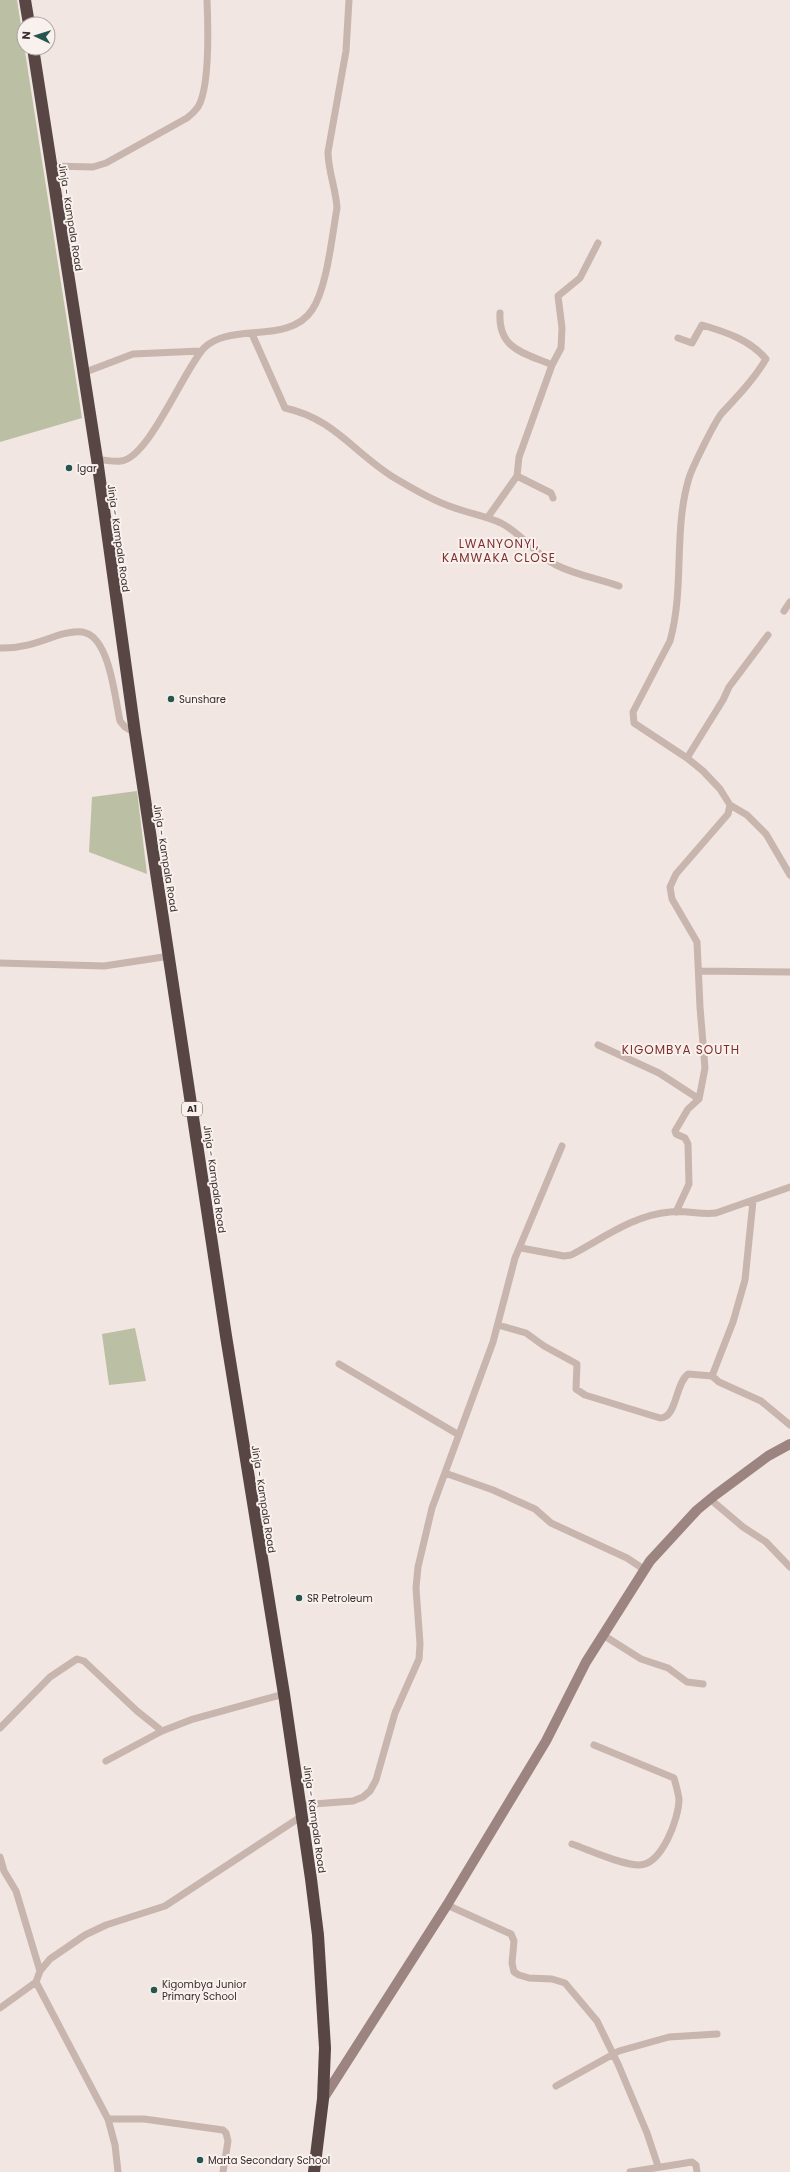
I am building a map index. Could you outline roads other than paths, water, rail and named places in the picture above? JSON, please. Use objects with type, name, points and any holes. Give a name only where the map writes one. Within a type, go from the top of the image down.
[{"type":"highway","points":[[25,0],[28,16]]},
{"type":"highway","name":"Jinja - Kampala Road","points":[[34,56],[97,459],[135,733],[170,956],[226,1336],[284,1694],[318,1935],[325,2048],[323,2099],[314,2172]]},
{"type":"street","points":[[51,166],[93,167],[106,163],[187,118],[198,107],[206,70],[208,24],[207,0]]},
{"type":"street","points":[[97,459],[122,461],[131,457],[162,416],[200,351],[210,342],[224,337],[287,328],[311,312],[320,294],[337,208],[336,195],[328,166],[328,152],[346,51],[349,0]]},
{"type":"street","points":[[488,517],[518,476],[519,457],[552,365],[561,348],[562,328],[558,296],[580,278],[598,243]]},
{"type":"street","points":[[500,313],[500,323],[506,341],[518,352],[552,365]]},
{"type":"street","points":[[678,338],[692,343],[702,325],[723,331],[742,340],[759,351],[766,359],[758,373],[721,415],[689,476],[683,504],[678,597],[674,629],[670,641],[633,712],[634,723],[687,758],[716,784],[730,805],[747,815],[766,834],[790,875]]},
{"type":"street","points":[[252,334],[285,408],[304,413],[327,424],[367,460],[399,481],[451,507],[488,517],[517,533],[555,565],[619,586]]},
{"type":"street","points":[[83,373],[133,354],[200,351]]},
{"type":"street","points":[[518,476],[551,493],[553,498]]},
{"type":"street","points":[[784,611],[790,602]]},
{"type":"street","points":[[0,648],[27,646],[61,635],[79,632],[86,633],[94,637],[101,645],[107,660],[120,721],[125,727],[135,733]]},
{"type":"street","points":[[687,758],[723,700],[729,687],[768,635]]},
{"type":"street","points":[[676,1212],[689,1184],[687,1140],[675,1131],[688,1109],[699,1099],[705,1068],[697,942],[672,899],[670,887],[676,874],[728,814],[730,805]]},
{"type":"street","points":[[0,963],[104,966],[170,956]]},
{"type":"street","points":[[699,971],[790,972]]},
{"type":"street","points":[[598,1045],[659,1073],[699,1099]]},
{"type":"street","points":[[0,2008],[36,1982],[40,1971],[50,1959],[95,1930],[165,1906],[301,1811],[353,1801],[363,1797],[370,1791],[376,1780],[395,1713],[419,1659],[420,1644],[416,1606],[418,1567],[432,1508],[498,1325],[511,1271],[562,1146]]},
{"type":"street","points":[[521,1248],[564,1256],[571,1255],[635,1222],[662,1213],[716,1213],[790,1187]]},
{"type":"street","points":[[712,1376],[733,1322],[745,1280],[753,1201]]},
{"type":"street","points":[[498,1325],[526,1333],[544,1346],[577,1364],[576,1389],[585,1395],[664,1418],[671,1414],[682,1379],[688,1374],[712,1376],[719,1382],[760,1401],[790,1425]]},
{"type":"street","points":[[339,1364],[459,1436]]},
{"type":"street","points":[[323,2099],[447,1905],[546,1741],[586,1662],[650,1561],[710,1499],[768,1456],[790,1444]]},
{"type":"street","points":[[445,1473],[493,1490],[535,1509],[557,1526],[627,1558],[645,1570]]},
{"type":"street","points":[[710,1499],[743,1526],[766,1542],[790,1567]]},
{"type":"street","points":[[603,1635],[641,1658],[668,1668],[687,1682],[703,1684]]},
{"type":"street","points":[[0,1728],[50,1677],[77,1659],[84,1660],[137,1711],[162,1731]]},
{"type":"street","points":[[106,1761],[162,1731],[209,1714],[284,1694]]},
{"type":"street","points":[[572,1844],[620,1862],[638,1865],[658,1854],[673,1829],[679,1800],[674,1778],[594,1745]]},
{"type":"street","points":[[0,1857],[4,1871],[16,1891],[40,1971]]},
{"type":"street","points":[[447,1905],[511,1934],[514,1941],[512,1963],[514,1972],[529,1978],[552,1979],[565,1984],[597,2020],[647,2133],[658,2166]]},
{"type":"street","points":[[36,1982],[108,2119],[116,2145],[118,2172]]},
{"type":"street","points":[[556,2086],[613,2054],[669,2037],[717,2034]]},
{"type":"street","points":[[108,2119],[144,2119],[223,2130],[226,2133],[228,2141],[222,2172]]},
{"type":"street","points":[[630,2172],[658,2166],[692,2162],[696,2165],[697,2172]]},
{"type":"place","name":"Igar","points":[[69,468]]},
{"type":"place","name":"Sunshare","points":[[171,699]]},
{"type":"place","name":"SR Petroleum","points":[[299,1598]]},
{"type":"place","name":"Kigombya Junior Primary School","points":[[154,1990]]},
{"type":"place","name":"Marta Secondary School","points":[[200,2160]]},
{"type":"district","name":"LWANYONYI, KAMWAKA CLOSE","points":[[499,551]]},
{"type":"district","name":"KIGOMBYA SOUTH","points":[[681,1050]]}]
